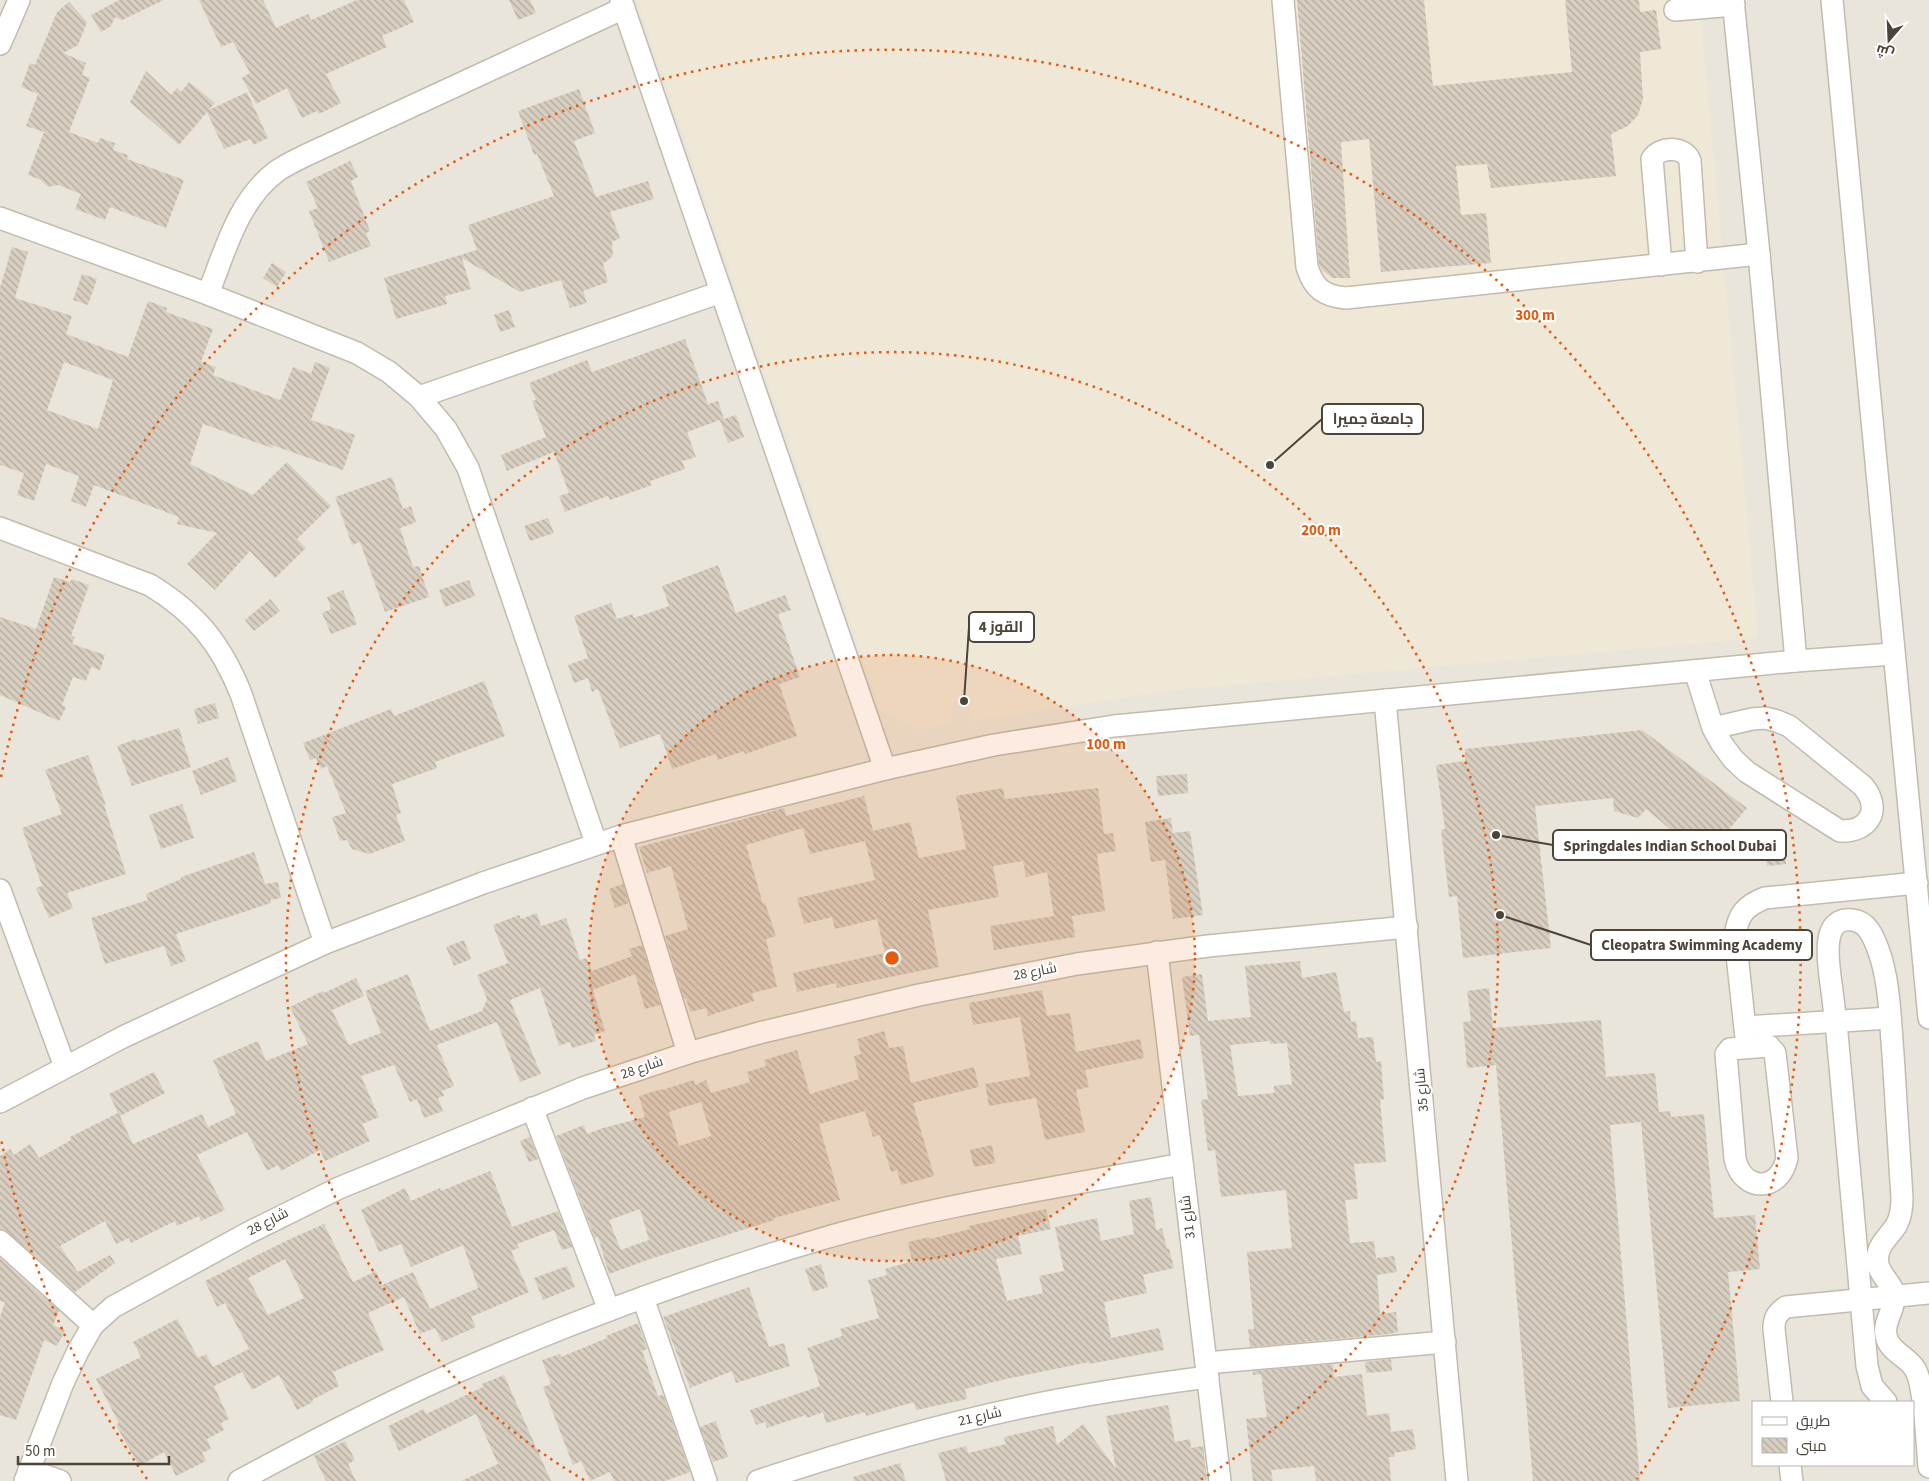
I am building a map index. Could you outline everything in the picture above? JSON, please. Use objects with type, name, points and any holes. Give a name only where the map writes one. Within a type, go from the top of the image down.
[{"type":"street","points":[[0,44],[19,0]]},
{"type":"street","points":[[1283,0],[1306,267],[1311,280],[1320,291],[1346,298],[1759,254]]},
{"type":"street","points":[[1832,0],[1929,1018]]},
{"type":"street","points":[[1675,10],[1733,2],[1759,254],[1796,661]]},
{"type":"street","points":[[208,294],[238,221],[248,203],[261,186],[277,172],[315,151],[622,4],[885,769]]},
{"type":"street","points":[[1661,265],[1652,159],[1656,153],[1678,150],[1686,153],[1690,161],[1697,262]]},
{"type":"street","points":[[0,218],[208,294],[358,353],[389,372],[418,397],[446,429],[468,468],[596,843]]},
{"type":"street","points":[[418,397],[721,292]]},
{"type":"street","points":[[0,528],[150,585],[189,613],[206,630],[232,671],[241,694],[325,943]]},
{"type":"street","points":[[0,1102],[123,1037],[325,943],[483,883],[596,843],[885,769],[994,745],[1114,726],[1796,661],[1893,654]]},
{"type":"street","points":[[1695,671],[1713,728],[1728,752],[1747,772],[1840,831],[1852,832],[1863,827],[1870,818],[1873,807],[1870,795],[1863,786],[1789,726],[1765,718],[1713,728]]},
{"type":"street","name":"شارع 35","points":[[1386,700],[1457,1481]]},
{"type":"street","points":[[621,836],[688,1053]]},
{"type":"street","points":[[1746,1037],[1736,936],[1737,923],[1743,912],[1753,903],[1765,898],[1917,883]]},
{"type":"street","points":[[0,890],[65,1067]]},
{"type":"street","points":[[1885,1401],[1877,1394],[1868,1376],[1836,1022],[1829,970],[1829,935],[1833,926],[1841,921],[1850,919],[1860,921],[1867,926],[1883,965],[1890,1018],[1902,1209],[1896,1227],[1881,1244],[1878,1254],[1878,1265],[1894,1295],[1894,1304],[1885,1330],[1887,1339],[1892,1347],[1915,1368],[1919,1377],[1918,1410],[1929,1467]]},
{"type":"street","name":"شارع 28","points":[[27,1475],[63,1383],[78,1351],[93,1325],[113,1307],[294,1209],[532,1108],[583,1088],[688,1053],[759,1033],[919,995],[1077,964],[1157,952],[1407,927]]},
{"type":"street","name":"شارع 31","points":[[1157,952],[1220,1481]]},
{"type":"street","points":[[1746,1037],[1769,1046],[1775,1053],[1787,1158],[1785,1169],[1778,1178],[1767,1184],[1756,1184],[1745,1179],[1738,1170],[1735,1158],[1726,1054],[1746,1037],[1836,1022],[1890,1018]]},
{"type":"street","points":[[532,1108],[609,1310]]},
{"type":"street","points":[[239,1481],[322,1436],[460,1371],[609,1310],[679,1284],[810,1243],[888,1222],[1182,1164]]},
{"type":"street","points":[[0,1241],[93,1325]]},
{"type":"street","points":[[1782,1401],[1774,1329],[1774,1320],[1778,1312],[1795,1304],[1929,1293]]},
{"type":"street","points":[[644,1298],[706,1481]]},
{"type":"street","name":"شارع 21","points":[[758,1481],[910,1434],[1014,1409],[1207,1370],[1445,1342]]},
{"type":"street","points":[[1790,1466],[1792,1481]]},
{"type":"street","points":[[27,1475],[60,1481]]},
{"type":"shaded area","points":[[0,0],[1929,0],[1929,1481],[0,1481]]},
{"type":"shaded area","points":[[637,0],[1699,0],[1758,638],[1173,690],[972,721],[968,704],[950,707],[952,724],[918,730],[881,710]]},
{"type":"building","points":[[119,0],[164,0],[122,20],[115,17],[111,26],[101,32],[91,15]]},
{"type":"building","points":[[199,0],[263,0],[276,28],[308,14],[311,20],[357,0],[404,0],[414,22],[382,36],[387,47],[326,74],[341,103],[319,114],[317,111],[302,118],[287,88],[256,104],[242,78],[250,73],[233,42],[221,47]]},
{"type":"building","points":[[509,0],[530,0],[536,13],[518,20]]},
{"type":"building","points":[[1297,0],[1424,0],[1433,86],[1572,72],[1565,0],[1639,0],[1640,12],[1656,10],[1661,49],[1640,52],[1643,99],[1638,115],[1628,126],[1611,134],[1616,176],[1491,188],[1487,164],[1456,166],[1461,215],[1486,213],[1491,263],[1381,272],[1369,139],[1341,142],[1350,278],[1332,278],[1322,270],[1319,264]]},
{"type":"building","points":[[69,2],[87,22],[78,45],[63,53],[86,63],[82,75],[90,78],[69,132],[98,143],[100,138],[115,143],[113,150],[128,155],[127,159],[184,180],[166,228],[110,207],[105,220],[75,209],[81,194],[58,185],[48,187],[41,180],[28,175],[44,132],[26,126],[38,94],[21,87],[30,63],[35,65],[57,12]]},
{"type":"building","points":[[146,71],[171,95],[177,88],[181,92],[189,82],[215,103],[209,110],[247,92],[268,138],[253,145],[251,139],[224,149],[207,112],[179,145],[130,102]]},
{"type":"building","points":[[579,89],[595,133],[574,141],[596,197],[648,181],[654,199],[610,212],[620,238],[612,242],[613,256],[603,264],[608,282],[583,291],[587,303],[570,308],[561,280],[520,292],[462,258],[471,289],[445,296],[447,304],[396,319],[384,278],[477,250],[468,225],[554,196],[537,154],[534,155],[518,111]]},
{"type":"building","points":[[350,161],[358,177],[351,181],[370,231],[366,233],[371,246],[329,262],[309,211],[318,208],[306,182]]},
{"type":"building","points":[[12,247],[28,252],[15,298],[72,316],[66,334],[128,357],[148,301],[167,308],[166,312],[213,329],[201,362],[216,367],[213,375],[280,400],[293,367],[311,374],[315,362],[330,368],[311,420],[355,435],[343,470],[269,444],[275,449],[203,424],[190,464],[253,495],[287,462],[331,506],[297,539],[306,548],[275,578],[250,551],[215,590],[187,564],[217,533],[177,524],[179,517],[94,485],[86,507],[71,501],[79,476],[46,464],[34,501],[17,495],[24,473],[0,465],[0,288]],"holes":[[[64,362],[113,380],[98,429],[47,410]]]},
{"type":"building","points":[[272,263],[286,272],[277,287],[263,278]]},
{"type":"building","points":[[82,274],[97,279],[88,305],[73,300]]},
{"type":"building","points":[[509,310],[515,327],[500,332],[494,315]]},
{"type":"building","points":[[685,339],[708,404],[718,401],[724,419],[736,415],[744,437],[728,443],[720,420],[687,432],[696,457],[682,461],[685,469],[650,481],[652,485],[610,500],[608,496],[565,512],[559,496],[569,493],[554,452],[507,471],[501,455],[546,437],[532,401],[536,400],[529,383],[587,360],[592,372]]},
{"type":"building","points":[[392,477],[403,509],[411,506],[416,522],[400,528],[413,567],[419,566],[429,597],[385,612],[360,542],[352,545],[335,497]]},
{"type":"building","points":[[548,518],[554,533],[530,541],[524,526]]},
{"type":"building","points":[[718,565],[736,613],[785,595],[791,610],[778,614],[800,677],[779,684],[797,736],[745,754],[744,751],[718,760],[716,754],[672,769],[660,734],[620,748],[598,689],[592,692],[588,678],[574,683],[568,665],[588,658],[574,616],[611,603],[617,619],[633,614],[634,618],[669,606],[662,586]]},
{"type":"building","points":[[54,577],[70,582],[72,579],[89,585],[71,636],[75,637],[72,644],[105,655],[100,670],[91,667],[86,681],[73,677],[62,705],[66,707],[59,721],[0,695],[0,617],[36,629]]},
{"type":"building","points":[[469,580],[475,596],[445,607],[439,590]]},
{"type":"building","points":[[343,590],[357,624],[331,634],[322,613],[331,609],[327,597]]},
{"type":"building","points":[[270,599],[280,611],[254,631],[245,620]]},
{"type":"building","points":[[484,681],[505,736],[435,762],[437,768],[392,784],[401,813],[396,815],[405,841],[369,854],[352,849],[347,840],[340,841],[332,817],[346,813],[327,766],[321,769],[316,758],[310,760],[303,743],[391,709],[394,716]]},
{"type":"building","points":[[215,703],[219,718],[198,724],[194,709]]},
{"type":"building","points":[[179,728],[191,767],[132,786],[117,746]]},
{"type":"building","points":[[1642,730],[1747,808],[1705,858],[1646,809],[1638,818],[1614,811],[1613,798],[1535,806],[1551,948],[1463,958],[1457,896],[1449,897],[1441,830],[1445,829],[1436,765],[1465,761],[1465,749]]},
{"type":"building","points":[[88,755],[106,805],[104,805],[126,874],[67,893],[73,908],[49,918],[36,888],[42,886],[22,828],[62,814],[45,770]]},
{"type":"building","points":[[228,757],[237,781],[201,795],[192,771]]},
{"type":"building","points":[[1187,774],[1188,793],[1158,796],[1156,776]]},
{"type":"building","points":[[1003,788],[1005,799],[1098,788],[1104,834],[1113,833],[1116,851],[1097,854],[1105,911],[1072,916],[1075,937],[994,950],[990,926],[1054,916],[1047,872],[1026,877],[1023,861],[993,866],[999,897],[928,910],[939,967],[837,988],[836,983],[797,992],[793,973],[885,953],[877,919],[835,929],[832,917],[804,924],[797,898],[875,880],[865,841],[810,854],[803,828],[746,845],[763,904],[765,903],[776,936],[766,939],[777,987],[752,993],[754,1001],[708,1016],[706,1008],[690,1012],[686,998],[684,999],[665,936],[688,929],[671,866],[647,873],[639,847],[784,808],[786,816],[864,796],[873,831],[910,822],[919,858],[966,849],[956,796]]},
{"type":"building","points":[[182,804],[194,838],[161,849],[149,815]]},
{"type":"building","points":[[1171,818],[1173,833],[1190,831],[1203,915],[1173,919],[1165,860],[1151,862],[1145,822]]},
{"type":"building","points":[[1784,848],[1786,864],[1767,866],[1765,851]]},
{"type":"building","points":[[254,852],[265,884],[278,882],[281,898],[270,900],[271,903],[176,934],[186,961],[171,966],[164,946],[105,964],[91,918],[148,900],[146,894],[181,879],[181,877]]},
{"type":"building","points":[[623,884],[629,903],[615,908],[609,889]]},
{"type":"building","points":[[537,913],[541,926],[566,918],[580,960],[587,958],[592,971],[632,956],[629,949],[642,945],[660,1005],[645,1009],[635,974],[593,990],[605,1031],[594,1035],[596,1041],[572,1048],[570,1042],[559,1046],[540,988],[510,1000],[541,1074],[520,1082],[497,1022],[437,1045],[454,1086],[442,1091],[444,1096],[438,1098],[443,1111],[424,1118],[417,1099],[410,1102],[394,1065],[361,1076],[379,1117],[362,1124],[370,1141],[325,1161],[320,1150],[281,1171],[278,1165],[267,1171],[247,1132],[197,1155],[225,1210],[201,1221],[199,1216],[177,1226],[175,1221],[131,1243],[129,1238],[116,1244],[105,1221],[60,1246],[78,1272],[110,1255],[115,1263],[75,1292],[8,1232],[0,1229],[0,1156],[10,1149],[14,1155],[30,1144],[39,1158],[71,1140],[70,1137],[118,1113],[109,1094],[154,1072],[165,1093],[120,1116],[133,1144],[202,1114],[208,1127],[236,1114],[213,1060],[258,1041],[266,1061],[308,1044],[290,1007],[356,978],[364,996],[332,1010],[349,1045],[381,1033],[365,991],[408,974],[430,1031],[482,1011],[487,999],[477,975],[508,963],[493,925],[519,915],[521,919]]},
{"type":"building","points":[[464,940],[471,959],[454,966],[446,947]]},
{"type":"building","points":[[1300,961],[1302,978],[1336,972],[1344,1012],[1350,1011],[1351,1022],[1356,1021],[1358,1038],[1373,1037],[1376,1062],[1381,1061],[1384,1099],[1380,1100],[1386,1162],[1354,1164],[1358,1199],[1345,1200],[1350,1243],[1374,1241],[1376,1258],[1394,1256],[1397,1272],[1377,1275],[1380,1314],[1396,1312],[1398,1332],[1250,1347],[1248,1329],[1254,1329],[1247,1252],[1292,1248],[1286,1190],[1221,1197],[1215,1150],[1208,1151],[1201,1100],[1208,1099],[1199,1035],[1190,1036],[1182,977],[1202,974],[1208,1021],[1251,1017],[1245,966]],"holes":[[[1270,1041],[1270,1044],[1287,1043],[1292,1084],[1274,1086],[1274,1093],[1238,1096],[1230,1045]]]},
{"type":"building","points":[[1489,988],[1493,1028],[1601,1020],[1606,1077],[1655,1073],[1659,1112],[1670,1111],[1671,1117],[1704,1114],[1714,1218],[1755,1215],[1760,1269],[1728,1272],[1740,1401],[1668,1408],[1641,1122],[1610,1125],[1640,1481],[1533,1481],[1496,1065],[1467,1068],[1463,1022],[1471,1021],[1467,991]]},
{"type":"building","points":[[1042,990],[1047,1016],[1070,1013],[1076,1052],[1140,1039],[1144,1058],[1085,1070],[1089,1087],[1076,1090],[1085,1132],[1045,1140],[1036,1098],[989,1106],[985,1084],[1030,1076],[1020,1017],[973,1025],[969,1003]]},
{"type":"building","points":[[884,1031],[889,1048],[903,1046],[911,1083],[974,1067],[979,1087],[913,1103],[934,1176],[901,1185],[897,1170],[891,1172],[880,1135],[873,1137],[865,1111],[819,1124],[840,1200],[774,1218],[774,1220],[650,1259],[609,1274],[598,1237],[595,1238],[556,1136],[584,1125],[587,1134],[645,1117],[639,1096],[694,1080],[695,1085],[706,1080],[711,1093],[750,1082],[747,1072],[766,1066],[764,1060],[797,1050],[810,1094],[859,1079],[854,1056],[861,1054],[857,1039]],"holes":[[[701,1102],[711,1136],[679,1146],[669,1112]],[[640,1209],[649,1240],[621,1250],[609,1220]]]},
{"type":"building","points":[[530,1137],[538,1159],[529,1162],[520,1141]]},
{"type":"building","points":[[992,1145],[995,1163],[974,1167],[970,1150]]},
{"type":"building","points":[[490,1171],[512,1227],[558,1211],[572,1247],[562,1250],[554,1230],[517,1244],[519,1248],[511,1251],[529,1292],[471,1317],[476,1327],[442,1342],[435,1328],[420,1334],[404,1297],[368,1313],[384,1350],[333,1372],[339,1386],[297,1410],[279,1375],[252,1390],[242,1372],[214,1386],[229,1419],[221,1423],[224,1430],[207,1439],[211,1449],[202,1453],[206,1461],[176,1476],[164,1452],[139,1466],[116,1425],[119,1423],[96,1379],[141,1357],[133,1342],[177,1319],[198,1358],[206,1354],[213,1367],[249,1349],[225,1303],[217,1307],[205,1281],[324,1224],[353,1282],[376,1271],[382,1285],[413,1272],[430,1309],[478,1288],[463,1245],[411,1267],[401,1244],[379,1252],[361,1210],[405,1188],[411,1201],[440,1188],[441,1191]],"holes":[[[285,1259],[304,1298],[268,1315],[248,1278]]]},
{"type":"building","points":[[1151,1197],[1156,1230],[1162,1228],[1174,1268],[1143,1275],[1147,1293],[1104,1302],[1111,1338],[1159,1328],[1164,1350],[1089,1364],[1089,1362],[1006,1379],[965,1389],[967,1399],[916,1410],[914,1402],[866,1416],[865,1412],[826,1423],[823,1412],[807,1418],[806,1415],[767,1428],[765,1422],[756,1425],[750,1410],[820,1386],[807,1348],[842,1336],[840,1329],[879,1318],[868,1280],[887,1275],[885,1269],[912,1261],[908,1242],[929,1237],[930,1239],[970,1229],[969,1226],[1046,1209],[1051,1229],[1018,1236],[1022,1254],[996,1259],[1007,1301],[1043,1293],[1039,1276],[1064,1271],[1055,1227],[1097,1218],[1101,1241],[1134,1234],[1129,1201]]},
{"type":"building","points":[[0,1258],[59,1311],[53,1325],[65,1330],[57,1346],[44,1340],[16,1420],[0,1415],[0,1317],[5,1302],[0,1301]]},
{"type":"building","points":[[821,1264],[828,1287],[813,1292],[805,1269]]},
{"type":"building","points":[[567,1266],[575,1287],[543,1300],[534,1278]]},
{"type":"building","points":[[749,1287],[769,1347],[784,1343],[790,1366],[736,1383],[732,1371],[690,1388],[663,1317]]},
{"type":"building","points":[[638,1323],[647,1349],[642,1351],[658,1396],[663,1395],[690,1472],[665,1481],[614,1481],[610,1472],[590,1481],[581,1461],[573,1465],[543,1387],[551,1384],[542,1360],[560,1354],[561,1357]]},
{"type":"building","points":[[1391,1359],[1392,1371],[1366,1373],[1365,1362]]},
{"type":"building","points":[[1333,1364],[1334,1377],[1362,1374],[1367,1416],[1389,1413],[1391,1432],[1413,1429],[1416,1449],[1394,1453],[1395,1457],[1389,1457],[1391,1481],[1316,1481],[1314,1466],[1271,1470],[1273,1481],[1253,1481],[1246,1419],[1267,1417],[1261,1374],[1253,1375],[1253,1371]]},
{"type":"building","points":[[504,1375],[551,1481],[461,1481],[498,1464],[476,1414],[399,1451],[388,1426],[424,1409],[426,1414],[483,1387],[482,1384]]},
{"type":"building","points":[[1168,1405],[1175,1442],[1190,1439],[1191,1448],[1203,1446],[1207,1480],[946,1481],[938,1453],[966,1446],[968,1453],[1006,1444],[1004,1437],[1053,1426],[1057,1445],[1083,1424],[1116,1469],[1106,1416]]},
{"type":"building","points":[[716,1421],[728,1457],[713,1462],[700,1427]]},
{"type":"building","points":[[345,1441],[355,1460],[348,1464],[356,1481],[326,1481],[314,1456]]},
{"type":"building","points":[[900,1463],[906,1481],[854,1481],[853,1477]]},
{"type":"place","name":"جامعة جميرا","points":[[1270,465]]},
{"type":"place","name":"القوز 4","points":[[964,701]]},
{"type":"place","name":"Springdales Indian School Dubai","points":[[1496,835]]},
{"type":"place","name":"Cleopatra Swimming Academy","points":[[1500,915]]}]
